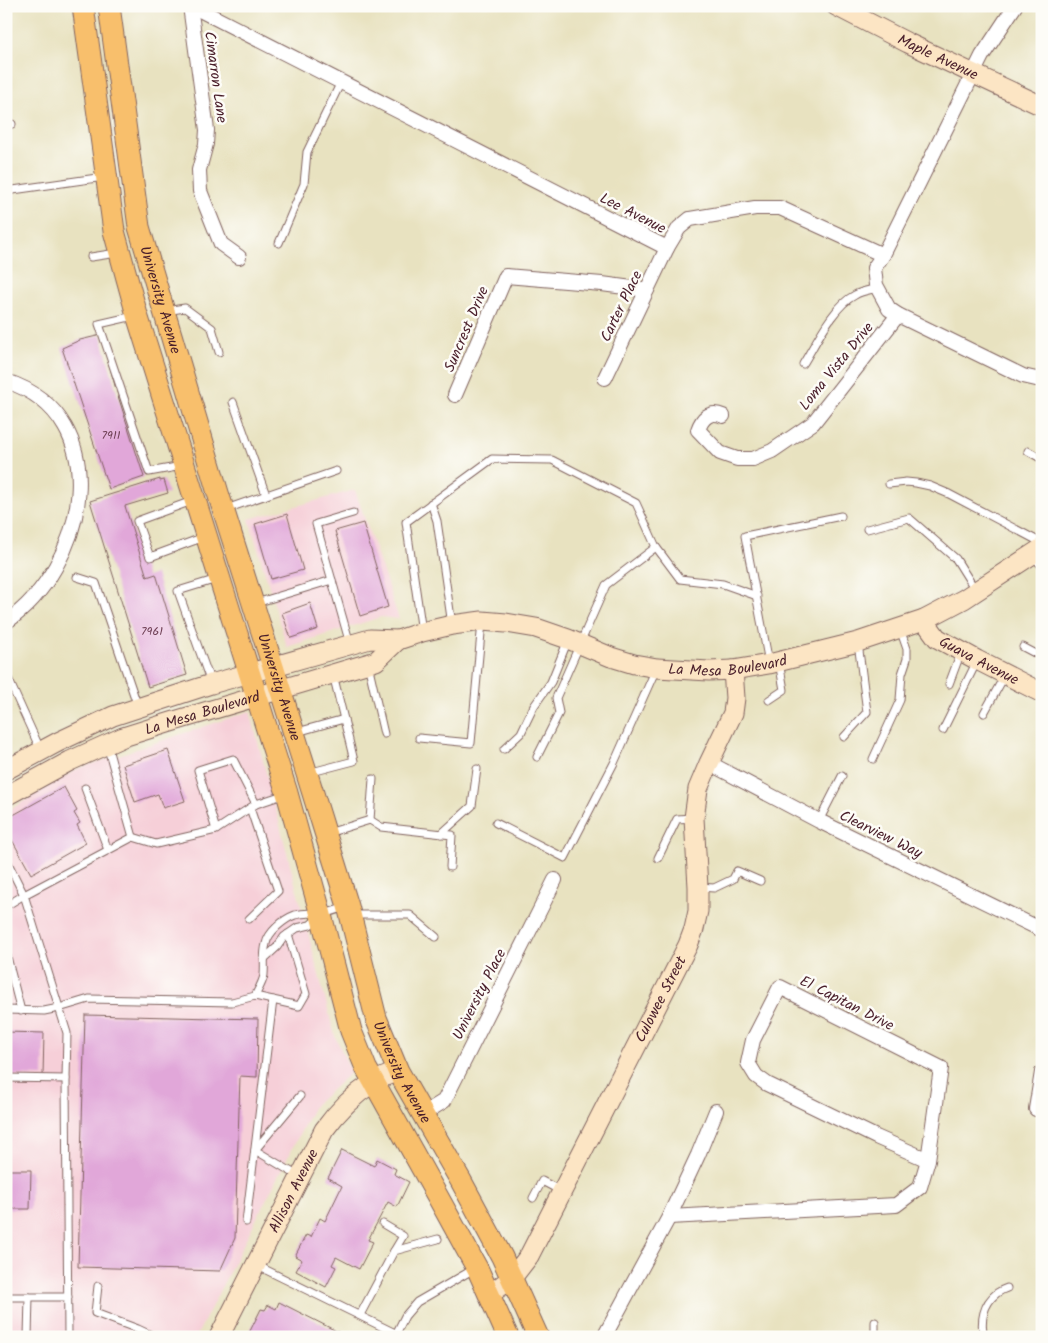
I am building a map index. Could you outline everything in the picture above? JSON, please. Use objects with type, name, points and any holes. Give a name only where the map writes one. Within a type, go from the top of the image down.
[{"type":"main road","name":"University Avenue","points":[[83,6],[114,231],[137,315],[287,793],[351,1031],[373,1082],[476,1268],[508,1337]]},
{"type":"main road","name":"University Avenue","points":[[109,6],[139,227],[224,510],[326,833],[349,911],[376,1018],[398,1071],[502,1257],[538,1337]]},
{"type":"main road","name":"Maple Avenue","points":[[836,6],[1042,106]]},
{"type":"main road","name":"La Mesa Boulevard","points":[[6,770],[113,716],[138,707],[211,684],[370,639],[398,640],[452,625],[482,621],[506,623],[536,628],[634,664],[657,668],[699,671],[733,670],[858,642],[924,620],[976,592],[1039,553]]},
{"type":"main road","name":"Guava Avenue","points":[[924,620],[937,638],[1042,693]]},
{"type":"main road","name":"La Mesa Boulevard","points":[[6,796],[70,761],[123,737],[368,664],[376,661],[398,640]]},
{"type":"main road","name":"Culowee Street","points":[[489,1295],[512,1278],[529,1256],[688,945],[698,912],[694,818],[698,789],[733,712],[735,698],[733,670]]},
{"type":"main road","name":"Allison Avenue","points":[[220,1337],[324,1130],[333,1118],[360,1092],[373,1082],[398,1071]]},
{"type":"street","name":"Lee Avenue","points":[[191,6],[667,248],[679,228],[690,219],[755,208],[780,208],[883,255]]},
{"type":"street","name":"Cimarron Lane","points":[[191,6],[207,130],[206,144],[199,170],[200,191],[221,244],[240,257]]},
{"type":"street","points":[[1015,6],[982,56],[883,255],[874,268],[876,285],[889,309],[898,315],[1023,376],[1036,379],[1042,378]]},
{"type":"street","name":"Carter Place","points":[[604,378],[667,248]]},
{"type":"street","name":"Suncrest Drive","points":[[455,394],[506,276],[602,284],[647,290]]},
{"type":"street","name":"Loma Vista Drive","points":[[723,416],[718,413],[710,415],[701,421],[698,430],[720,452],[737,458],[753,458],[772,451],[813,423],[898,315]]},
{"type":"street","points":[[6,381],[41,398],[59,416],[75,446],[79,482],[78,500],[71,535],[57,567],[25,608],[6,622]]},
{"type":"street","name":"Clearview Way","points":[[709,763],[819,821],[1042,930]]},
{"type":"street","name":"University Place","points":[[423,1114],[444,1101],[555,880]]},
{"type":"street","name":"El Capitan Drive","points":[[669,1217],[896,1205],[920,1187],[928,1160],[941,1068],[780,987],[753,1040],[748,1063],[756,1076],[767,1084],[928,1160]]},
{"type":"street","points":[[1036,1109],[1042,1072]]},
{"type":"street","points":[[604,1337],[669,1217],[716,1111]]},
{"type":"lane","points":[[279,243],[304,184],[307,152],[341,82]]},
{"type":"lane","points":[[6,191],[107,176]]},
{"type":"lane","points":[[91,257],[120,253]]},
{"type":"lane","points":[[803,364],[828,322],[844,302],[856,294],[878,288]]},
{"type":"lane","points":[[165,312],[185,308],[212,328],[219,352]]},
{"type":"lane","points":[[137,315],[99,324],[149,472],[184,466]]},
{"type":"lane","points":[[233,402],[266,495]]},
{"type":"lane","points":[[1028,451],[1042,459]]},
{"type":"lane","points":[[422,632],[406,522],[492,459],[552,460],[636,503],[656,547],[680,579],[723,584],[757,596]]},
{"type":"lane","points":[[224,510],[336,471]]},
{"type":"lane","points":[[889,484],[916,483],[930,486],[949,494],[1039,553]]},
{"type":"lane","points":[[195,500],[136,521],[150,557],[207,536]]},
{"type":"lane","points":[[431,503],[437,521],[452,625]]},
{"type":"lane","points":[[350,644],[316,524],[353,513]]},
{"type":"lane","points":[[769,700],[784,690],[774,662],[757,596],[746,536],[841,516]]},
{"type":"lane","points":[[868,528],[909,518],[956,559],[976,592]]},
{"type":"lane","points":[[504,749],[520,734],[534,706],[551,682],[606,584],[656,547]]},
{"type":"lane","points":[[77,577],[96,584],[138,707]]},
{"type":"lane","points":[[211,684],[178,591],[220,578]]},
{"type":"lane","points":[[253,603],[332,580]]},
{"type":"lane","points":[[419,738],[471,743],[482,621]]},
{"type":"lane","points":[[873,759],[900,700],[902,674],[907,659],[907,649],[900,628]]},
{"type":"lane","points":[[538,757],[559,713],[556,698],[574,642]]},
{"type":"lane","points":[[844,737],[867,712],[858,642]]},
{"type":"lane","points":[[1023,646],[1042,657]]},
{"type":"lane","points":[[948,684],[969,656]]},
{"type":"lane","points":[[943,730],[969,656]]},
{"type":"lane","points":[[368,664],[384,734]]},
{"type":"lane","points":[[496,823],[565,858],[614,763],[657,668]]},
{"type":"lane","points":[[307,774],[354,761],[333,674]]},
{"type":"lane","points":[[984,713],[1005,674]]},
{"type":"lane","points":[[7,676],[42,751]]},
{"type":"lane","points":[[294,732],[344,719]]},
{"type":"lane","points":[[107,744],[133,837]]},
{"type":"lane","points":[[216,830],[198,770],[233,759],[253,806],[278,891],[249,919]]},
{"type":"lane","points":[[442,834],[472,806],[477,769]]},
{"type":"lane","points":[[819,821],[842,776]]},
{"type":"lane","points":[[370,820],[373,779]]},
{"type":"lane","points":[[85,788],[108,850]]},
{"type":"lane","points":[[6,906],[133,837],[156,844],[216,830],[253,806],[287,793]]},
{"type":"lane","points":[[658,858],[677,819],[694,818]]},
{"type":"lane","points":[[326,833],[370,820],[381,827],[452,835],[450,867]]},
{"type":"lane","points":[[6,859],[24,895],[68,1033],[66,1079],[68,1337]]},
{"type":"lane","points":[[698,887],[714,888],[733,879],[737,871],[760,881]]},
{"type":"lane","points":[[255,996],[264,976],[266,942],[272,931],[294,915],[308,913],[321,915],[349,911],[410,915],[436,937]]},
{"type":"lane","points":[[264,958],[288,934],[297,928],[310,925],[321,915]]},
{"type":"lane","points":[[6,1010],[44,1011],[89,998],[232,1002],[255,996],[299,1006],[306,994],[288,934]]},
{"type":"lane","points":[[6,953],[22,1011]]},
{"type":"lane","points":[[246,1222],[273,1000]]},
{"type":"lane","points":[[6,1078],[66,1079]]},
{"type":"lane","points":[[255,1150],[300,1096]]},
{"type":"lane","points":[[255,1150],[300,1177]]},
{"type":"lane","points":[[533,1198],[542,1181],[562,1191]]},
{"type":"lane","points":[[360,1315],[403,1236],[383,1224]]},
{"type":"lane","points":[[394,1251],[438,1239]]},
{"type":"lane","points":[[256,1265],[360,1315],[396,1335],[405,1316],[417,1302],[476,1268]]},
{"type":"lane","points":[[98,1286],[95,1313],[155,1337]]},
{"type":"lane","points":[[984,1337],[982,1320],[985,1310],[996,1293],[1007,1288]]},
{"type":"lane","points":[[6,1297],[68,1297]]},
{"type":"lane","points":[[28,1337],[29,1297]]},
{"type":"lane","points":[[875,1322],[875,1337]]},
{"type":"shaded area","points":[[355,490],[399,619],[381,617],[287,647],[249,519]]},
{"type":"shaded area","points":[[250,711],[335,1036],[351,1072],[314,1106],[196,1337],[6,1337],[6,812],[77,769]]},
{"type":"building","points":[[101,335],[144,477],[109,489],[62,348],[80,340]]},
{"type":"building","points":[[160,479],[160,481],[164,480],[168,493],[125,506],[147,577],[156,574],[187,675],[148,687],[90,501]]},
{"type":"building","points":[[287,514],[303,570],[271,579],[255,524]]},
{"type":"building","points":[[363,523],[388,607],[360,616],[335,531]]},
{"type":"building","points":[[310,603],[318,629],[291,638],[282,613]]},
{"type":"building","points":[[168,750],[185,801],[163,808],[158,794],[135,802],[123,765]]},
{"type":"building","points":[[64,787],[77,811],[74,813],[80,823],[77,825],[86,843],[31,874],[6,829],[6,819]]},
{"type":"building","points":[[85,1015],[258,1019],[257,1077],[240,1076],[235,1238],[220,1271],[78,1267]]},
{"type":"building","points":[[6,1032],[44,1033],[43,1076],[6,1075]]},
{"type":"building","points":[[342,1150],[374,1166],[377,1159],[396,1169],[394,1174],[409,1182],[397,1207],[388,1202],[368,1240],[373,1242],[359,1269],[336,1257],[332,1265],[336,1267],[326,1287],[296,1271],[302,1260],[295,1256],[306,1235],[311,1237],[320,1218],[325,1221],[342,1186],[328,1178]]},
{"type":"building","points":[[6,1170],[31,1170],[30,1209],[6,1209]]},
{"type":"building","points":[[279,1302],[348,1337],[247,1337],[261,1309],[265,1310],[268,1305],[276,1309]]}]
